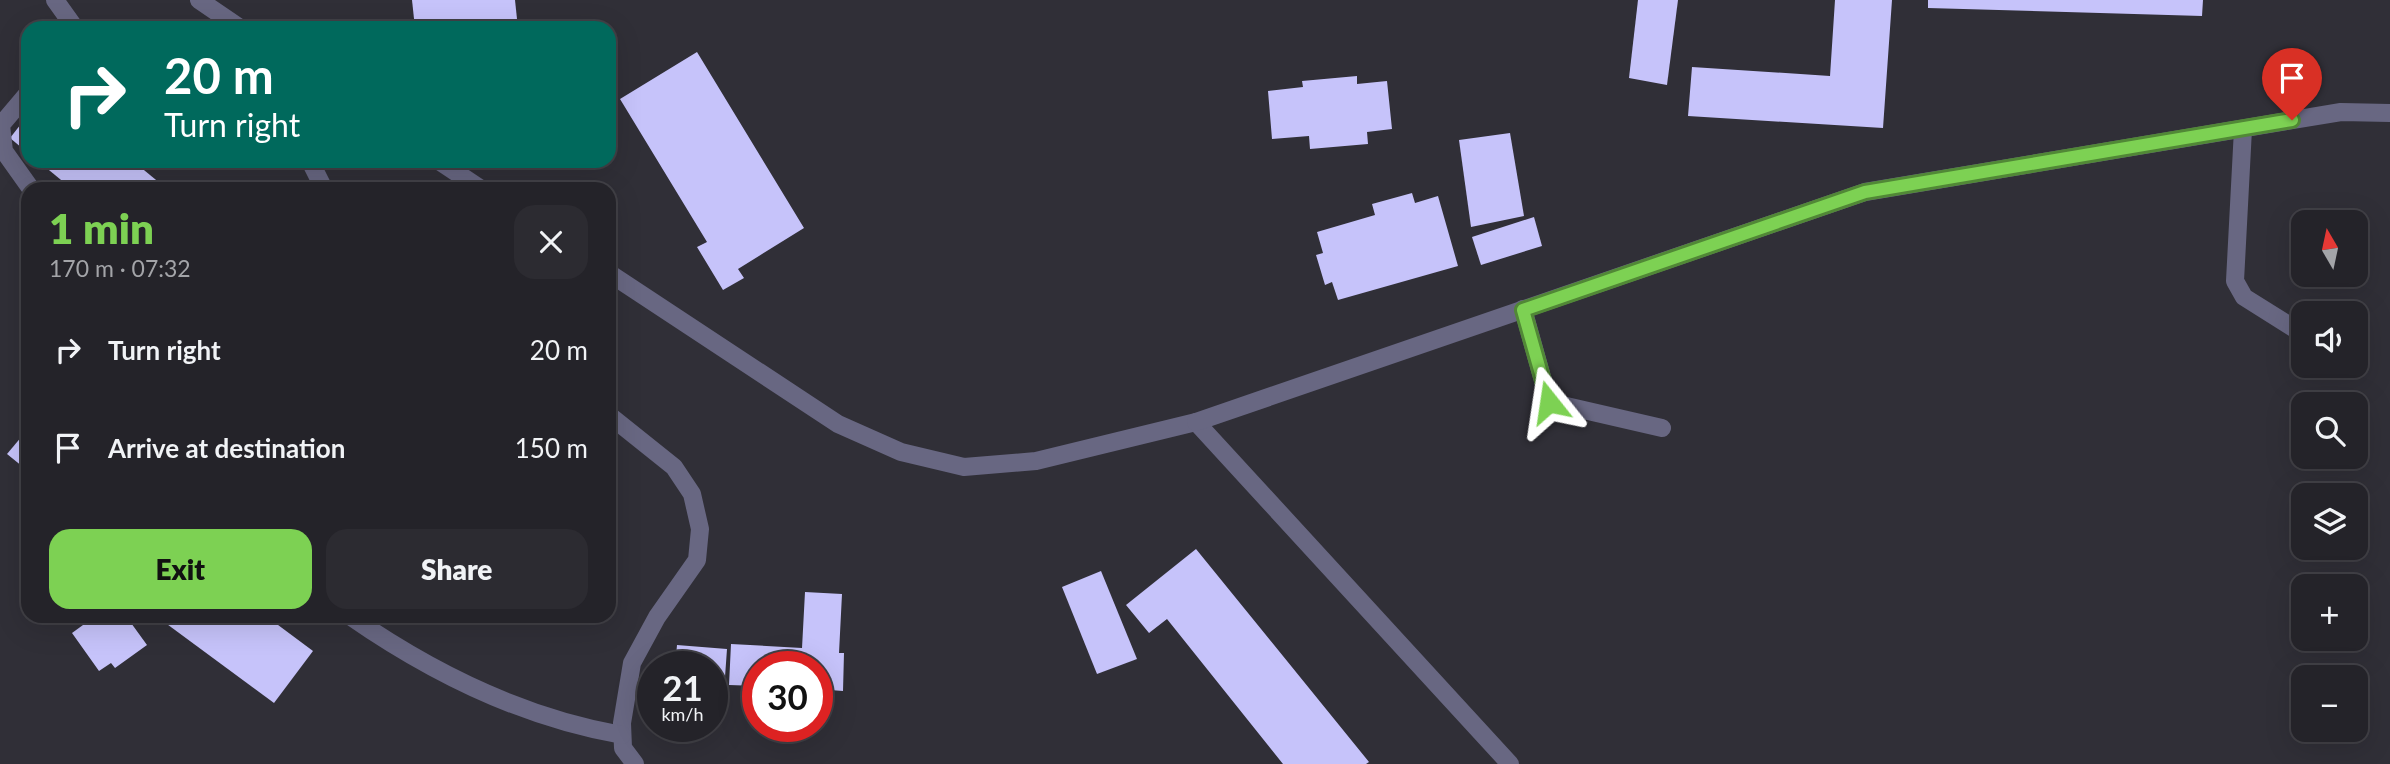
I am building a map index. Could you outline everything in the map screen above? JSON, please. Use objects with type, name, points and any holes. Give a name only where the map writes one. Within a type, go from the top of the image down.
[{"type":"street","points":[[55,0],[70,21]]},
{"type":"street","points":[[199,0],[230,21]]},
{"type":"street","points":[[21,101],[1,125],[4,151],[26,182]]},
{"type":"street","points":[[616,278],[838,424],[901,452],[964,467],[1036,461],[1196,422],[1865,192],[2341,112],[2390,113]]},
{"type":"street","points":[[2243,128],[2235,281],[2244,297],[2291,326]]},
{"type":"street","points":[[450,168],[470,182]]},
{"type":"street","points":[[1523,310],[1549,402],[1662,428]]},
{"type":"street","points":[[616,421],[674,467],[692,494],[700,529],[697,560],[657,617],[632,663],[622,735],[623,748],[635,764]]},
{"type":"street","points":[[1196,422],[1510,764]]},
{"type":"street","points":[[362,623],[433,666],[519,709],[572,726],[622,735]]},
{"type":"building","points":[[412,0],[515,0],[517,19],[414,21]]},
{"type":"building","points":[[1638,0],[1678,0],[1667,85],[1629,78]]},
{"type":"building","points":[[1835,0],[1892,0],[1883,128],[1688,116],[1692,67],[1830,76]]},
{"type":"building","points":[[1928,0],[2203,0],[2202,16],[1928,8]]},
{"type":"building","points":[[697,52],[804,228],[738,269],[744,278],[723,290],[697,247],[707,242],[620,99]]},
{"type":"building","points":[[1357,76],[1357,84],[1387,81],[1392,129],[1367,132],[1368,144],[1310,149],[1309,136],[1272,139],[1268,91],[1303,87],[1302,81]]},
{"type":"building","points":[[21,124],[21,147],[10,138]]},
{"type":"building","points":[[1510,133],[1524,216],[1471,227],[1459,140]]},
{"type":"building","points":[[46,168],[142,168],[158,182],[64,182]]},
{"type":"building","points":[[1412,193],[1415,203],[1438,196],[1458,266],[1338,300],[1332,282],[1325,285],[1316,255],[1323,253],[1317,232],[1375,215],[1372,204]]},
{"type":"building","points":[[1534,217],[1542,246],[1481,265],[1472,237]]},
{"type":"building","points":[[21,437],[21,465],[7,454]]},
{"type":"building","points":[[1196,549],[1369,762],[1283,764],[1167,619],[1149,633],[1126,605]]},
{"type":"building","points":[[1101,571],[1137,659],[1097,674],[1062,587]]},
{"type":"building","points":[[805,592],[842,594],[839,653],[844,653],[843,691],[833,690],[833,651],[742,651],[742,685],[729,685],[731,644],[802,648]]},
{"type":"building","points":[[82,623],[131,623],[147,645],[115,668],[111,663],[99,671],[72,633],[83,625]]},
{"type":"building","points":[[165,623],[275,623],[313,651],[274,703]]},
{"type":"building","points":[[677,645],[727,649],[727,651],[676,651]]},
{"type":"route","points":[[1549,402],[1523,310],[1865,192],[2292,120]]}]
